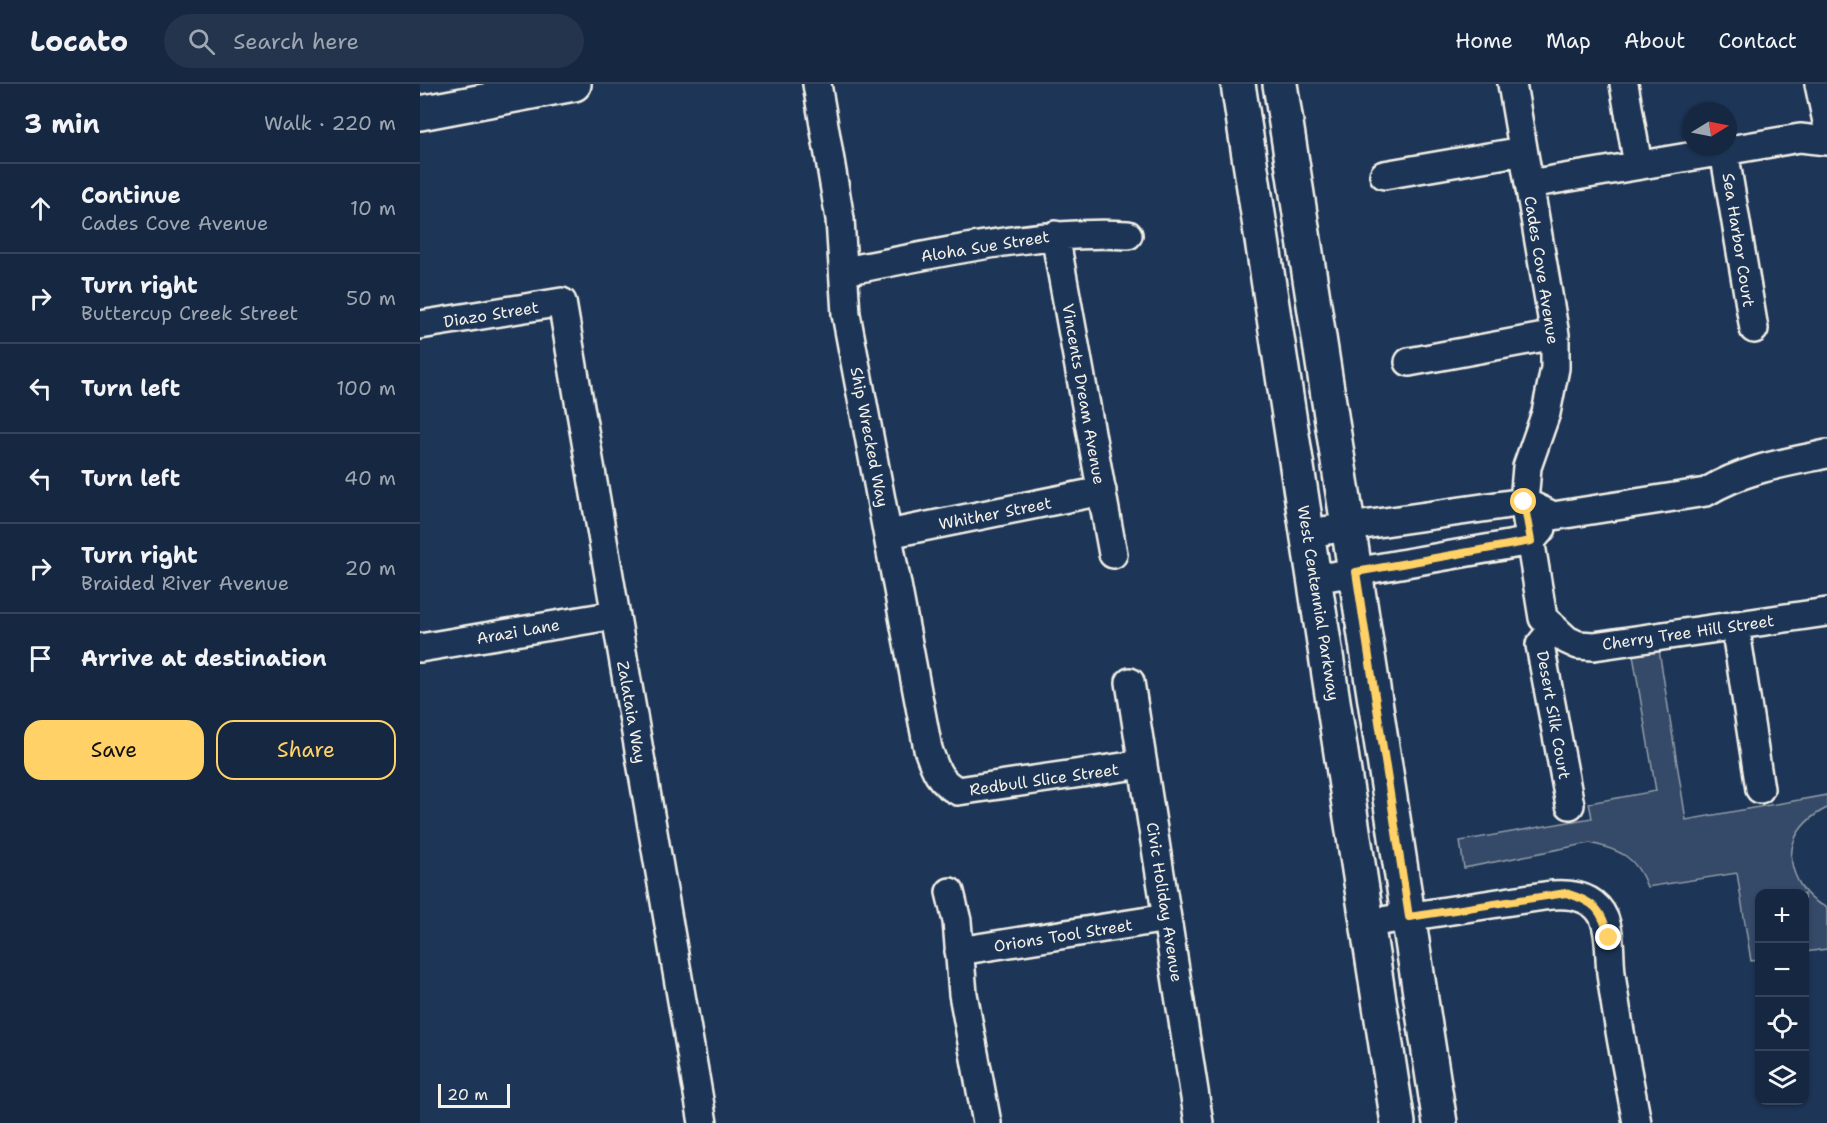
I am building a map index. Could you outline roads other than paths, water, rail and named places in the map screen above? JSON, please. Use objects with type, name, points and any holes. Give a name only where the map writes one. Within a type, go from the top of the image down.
[{"type":"main road","points":[[420,113],[574,84]]},
{"type":"main road","name":"West Centennial Parkway","points":[[1238,84],[1398,1123]]},
{"type":"main road","points":[[1280,84],[1440,1123]]},
{"type":"street","name":"Ship Wrecked Way","points":[[817,84],[840,219],[846,314],[928,749],[936,772],[945,785]]},
{"type":"street","name":"Cades Cove Avenue","points":[[1512,84],[1555,335],[1555,368],[1546,413],[1527,467],[1524,502],[1544,618],[1553,629]]},
{"type":"street","points":[[1623,84],[1638,165]]},
{"type":"street","points":[[1819,84],[1827,122]]},
{"type":"street","points":[[1737,149],[1800,138],[1827,141]]},
{"type":"street","points":[[1384,175],[1523,151]]},
{"type":"street","points":[[1529,184],[1693,156]]},
{"type":"street","name":"Sea Harbor Court","points":[[1725,156],[1754,329]]},
{"type":"street","name":"Vincents Dream Avenue","points":[[1055,235],[1113,554]]},
{"type":"street","name":"Aloha Sue Street","points":[[844,271],[1033,236],[1128,235]]},
{"type":"street","name":"Diazo Street","points":[[420,325],[562,302]]},
{"type":"street","name":"Zalataia Way","points":[[562,302],[703,1123]]},
{"type":"street","points":[[1409,362],[1555,335]]},
{"type":"street","points":[[1308,533],[1524,502],[1552,516],[1706,492],[1726,479],[1752,469],[1827,454]]},
{"type":"street","name":"Whither Street","points":[[888,534],[1102,491]]},
{"type":"street","points":[[1315,579],[1531,541],[1552,516]]},
{"type":"street","name":"Cherry Tree Hill Street","points":[[1553,629],[1578,645],[1594,646],[1827,612]]},
{"type":"street","name":"Arazi Lane","points":[[420,648],[615,615]]},
{"type":"street","points":[[1735,626],[1760,789]]},
{"type":"street","name":"Desert Silk Court","points":[[1553,629],[1540,645],[1570,805]]},
{"type":"street","name":"Civic Holiday Avenue","points":[[1130,682],[1199,1123]]},
{"type":"street","name":"Redbull Slice Street","points":[[945,785],[958,791],[977,789],[1143,764]]},
{"type":"street","points":[[950,892],[957,921],[963,994],[987,1123]]},
{"type":"street","points":[[1368,923],[1566,893],[1588,900],[1604,917],[1609,938],[1611,973],[1636,1123]]},
{"type":"street","name":"Orions Tool Street","points":[[960,951],[1167,918]]}]
